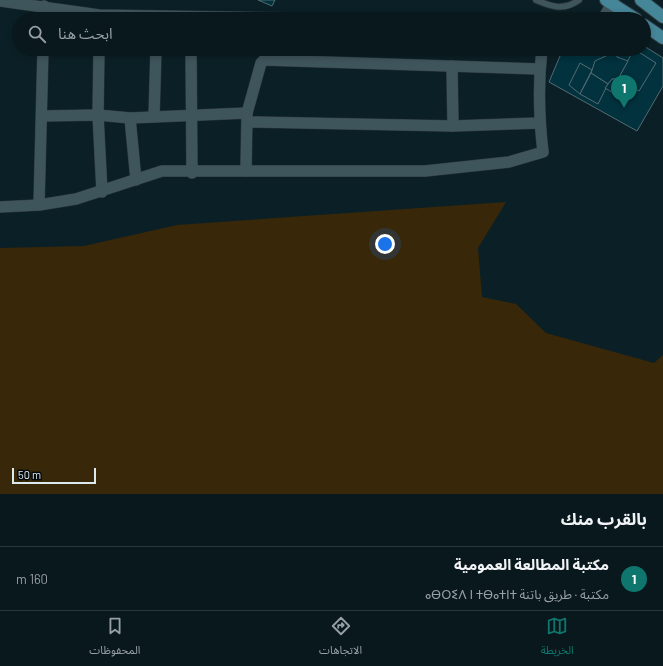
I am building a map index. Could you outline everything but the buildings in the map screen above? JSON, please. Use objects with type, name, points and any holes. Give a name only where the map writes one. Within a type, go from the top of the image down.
[{"type":"main road","points":[[641,0],[663,17]]},
{"type":"main road","points":[[611,1],[626,12]]},
{"type":"main road","points":[[651,30],[663,38]]},
{"type":"street","points":[[0,1],[30,2],[74,12]]},
{"type":"street","points":[[606,12],[611,1]]},
{"type":"street","points":[[44,6],[44,12]]},
{"type":"street","points":[[39,204],[43,56]]},
{"type":"street","points":[[99,56],[98,115],[102,192]]},
{"type":"street","points":[[154,117],[156,56]]},
{"type":"street","points":[[191,56],[190,116],[192,172]]},
{"type":"street","points":[[0,208],[76,199],[102,192],[162,171],[425,171],[509,162],[543,152],[540,123],[539,69],[541,56]]},
{"type":"street","points":[[246,171],[247,118],[261,63],[264,60],[539,69]]},
{"type":"street","points":[[452,66],[453,126]]},
{"type":"street","points":[[42,116],[98,115],[130,118],[190,116],[453,126],[540,123]]},
{"type":"street","points":[[130,118],[136,180]]},
{"type":"lane","points":[[536,0],[563,8],[570,6],[579,0]]},
{"type":"shaded area","points":[[506,202],[478,248],[482,297],[516,304],[546,333],[654,363],[663,355],[663,494],[0,494],[0,248],[84,246],[177,225]]},
{"type":"place","name":"مكتبة المطالعة العمومية","points":[[624,108]]}]
